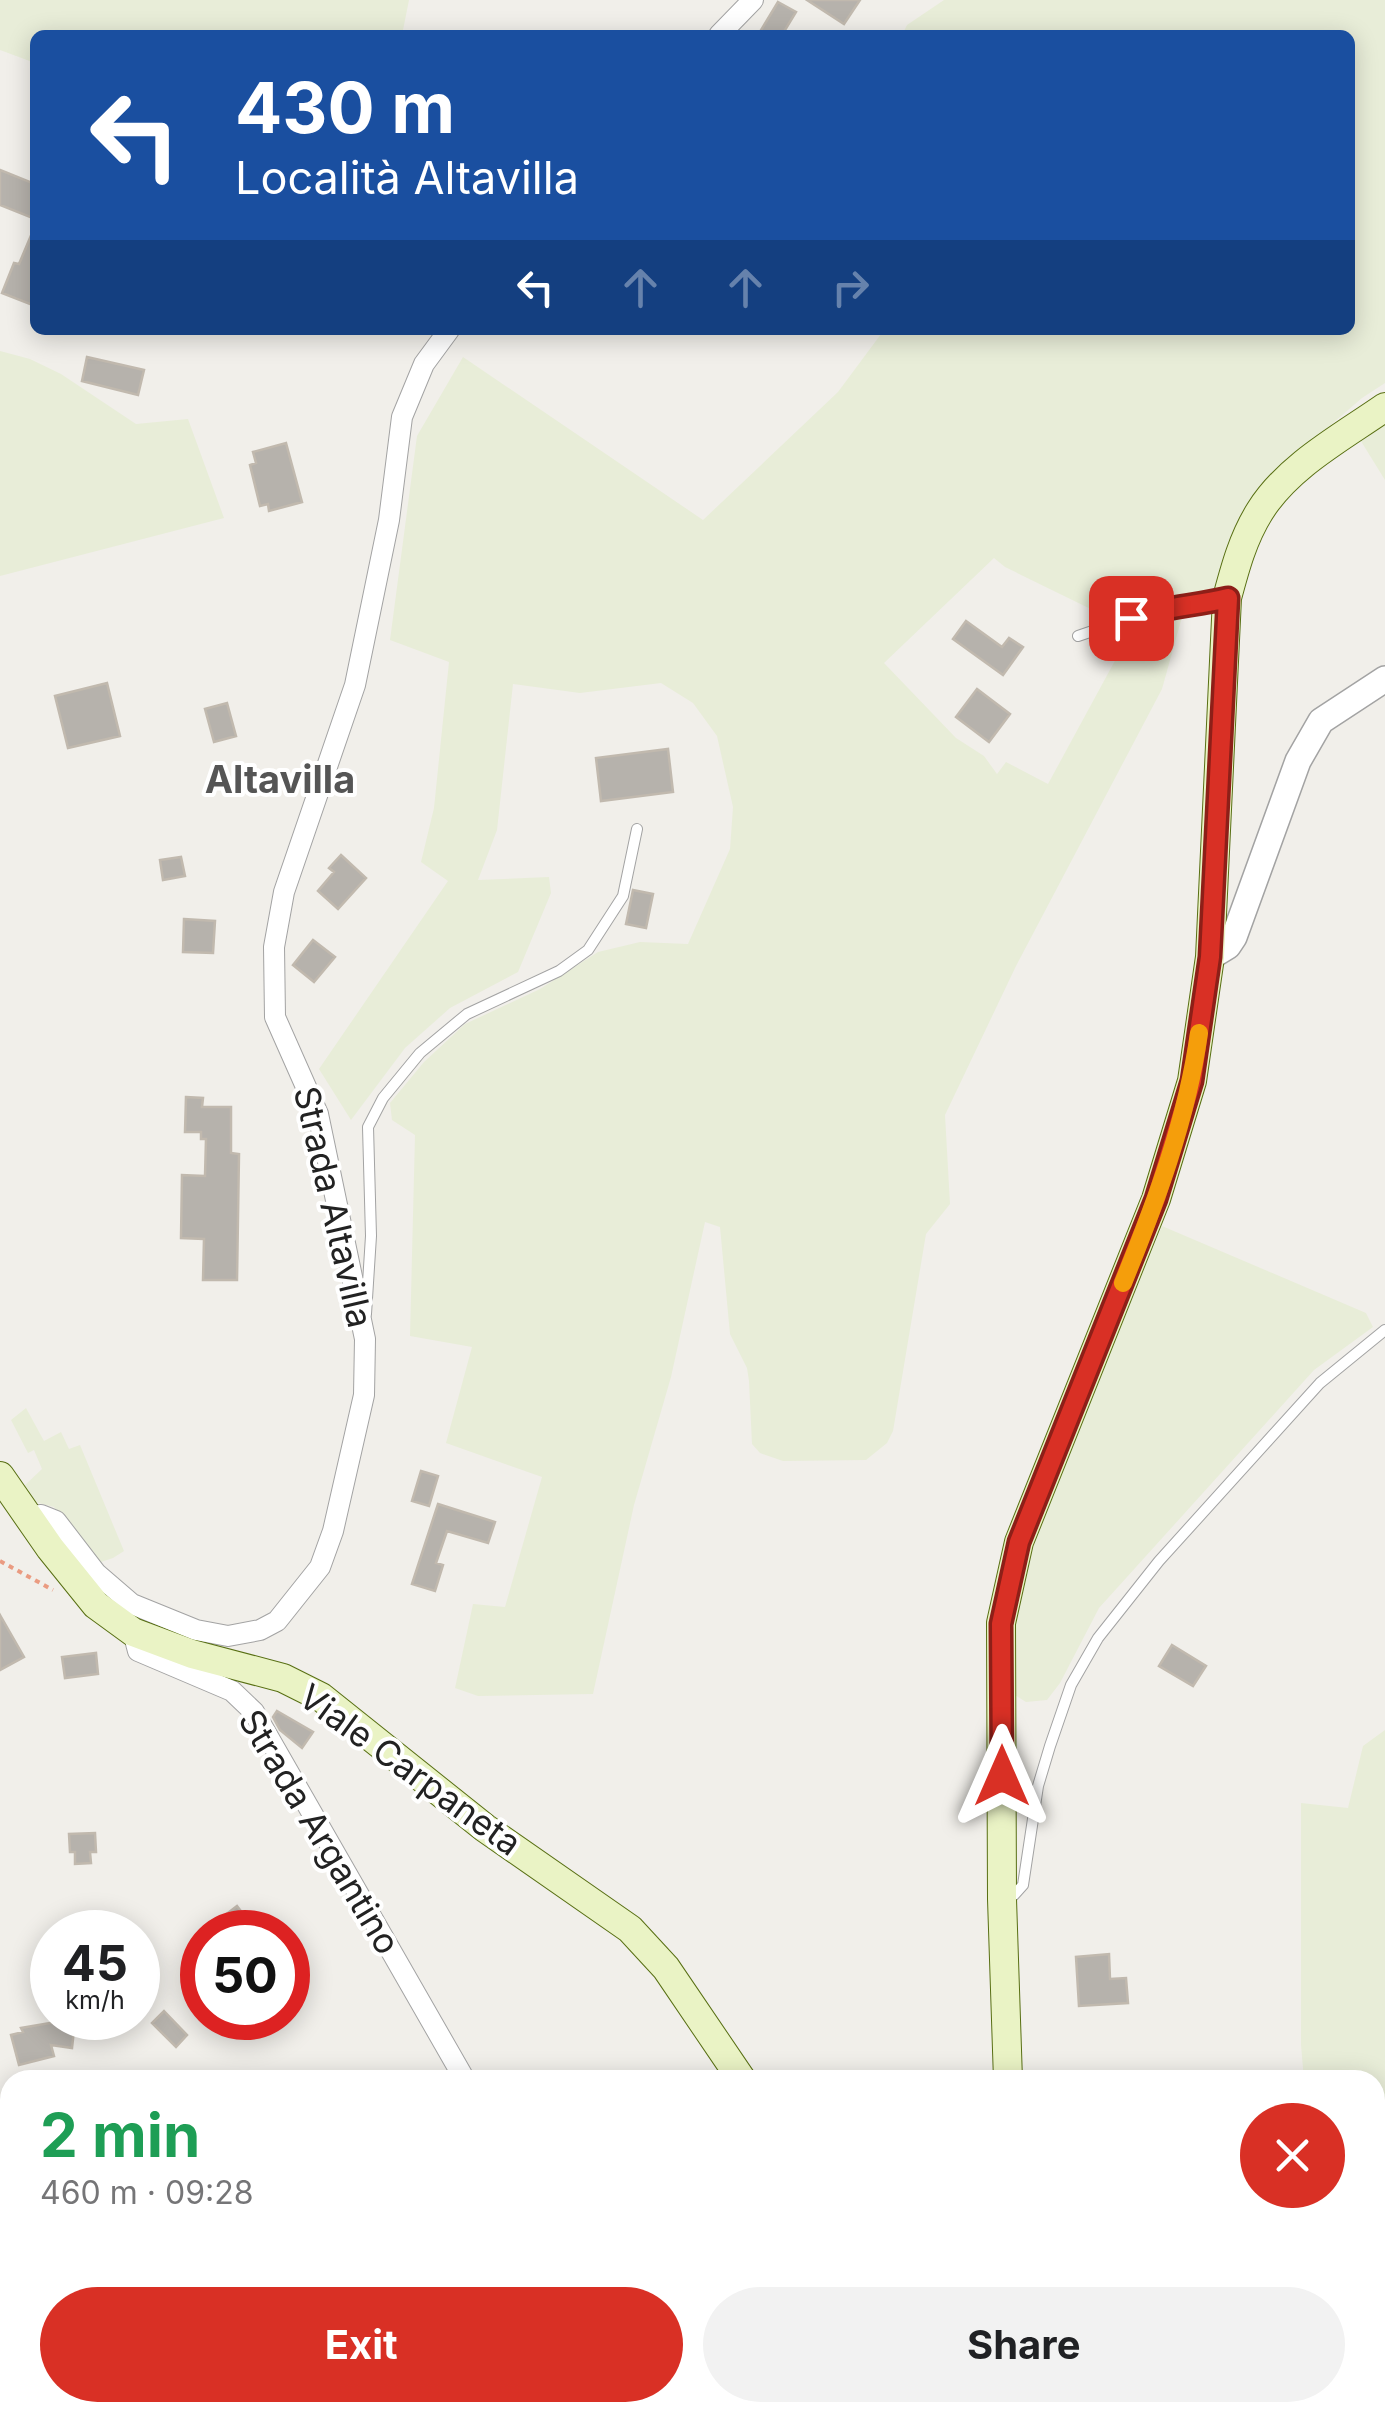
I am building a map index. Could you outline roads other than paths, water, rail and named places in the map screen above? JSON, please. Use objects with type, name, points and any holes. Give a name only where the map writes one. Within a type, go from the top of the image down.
[{"type":"main road","points":[[1008,2070],[1002,1900],[1001,1624],[1019,1542],[1156,1199],[1192,1081],[1210,957],[1228,598],[1238,556],[1260,510],[1284,482],[1314,457],[1385,407]]},
{"type":"main road","name":"Viale Carpaneta","points":[[0,1476],[96,1606],[133,1632],[192,1654],[283,1678],[328,1701],[485,1828],[630,1929],[666,1968],[735,2070]]},
{"type":"street","points":[[724,30],[753,0]]},
{"type":"street","name":"Strada Altavilla","points":[[27,1516],[41,1515],[56,1522],[96,1574],[132,1604],[160,1617],[228,1636],[260,1630],[277,1621],[320,1568],[334,1531],[364,1394],[363,1327],[318,1114],[275,1017],[274,946],[284,892],[355,684],[389,520],[402,417],[424,364],[445,335]]},
{"type":"street","points":[[1210,957],[1228,946],[1234,937],[1298,761],[1321,721],[1385,679]]},
{"type":"street","name":"Strada Argantino","points":[[133,1632],[138,1651],[232,1691],[254,1712],[460,2070]]},
{"type":"lane","points":[[1078,636],[1157,609],[1190,607],[1228,598]]},
{"type":"lane","points":[[363,1327],[371,1236],[368,1127],[382,1098],[420,1053],[467,1014],[559,971],[588,950],[623,896],[638,830]]},
{"type":"lane","points":[[1002,1900],[1014,1896],[1024,1885],[1038,1786],[1046,1759],[1072,1686],[1098,1638],[1158,1561],[1320,1384],[1385,1330]]},
{"type":"district","name":"Altavilla","points":[[280,780]]}]
